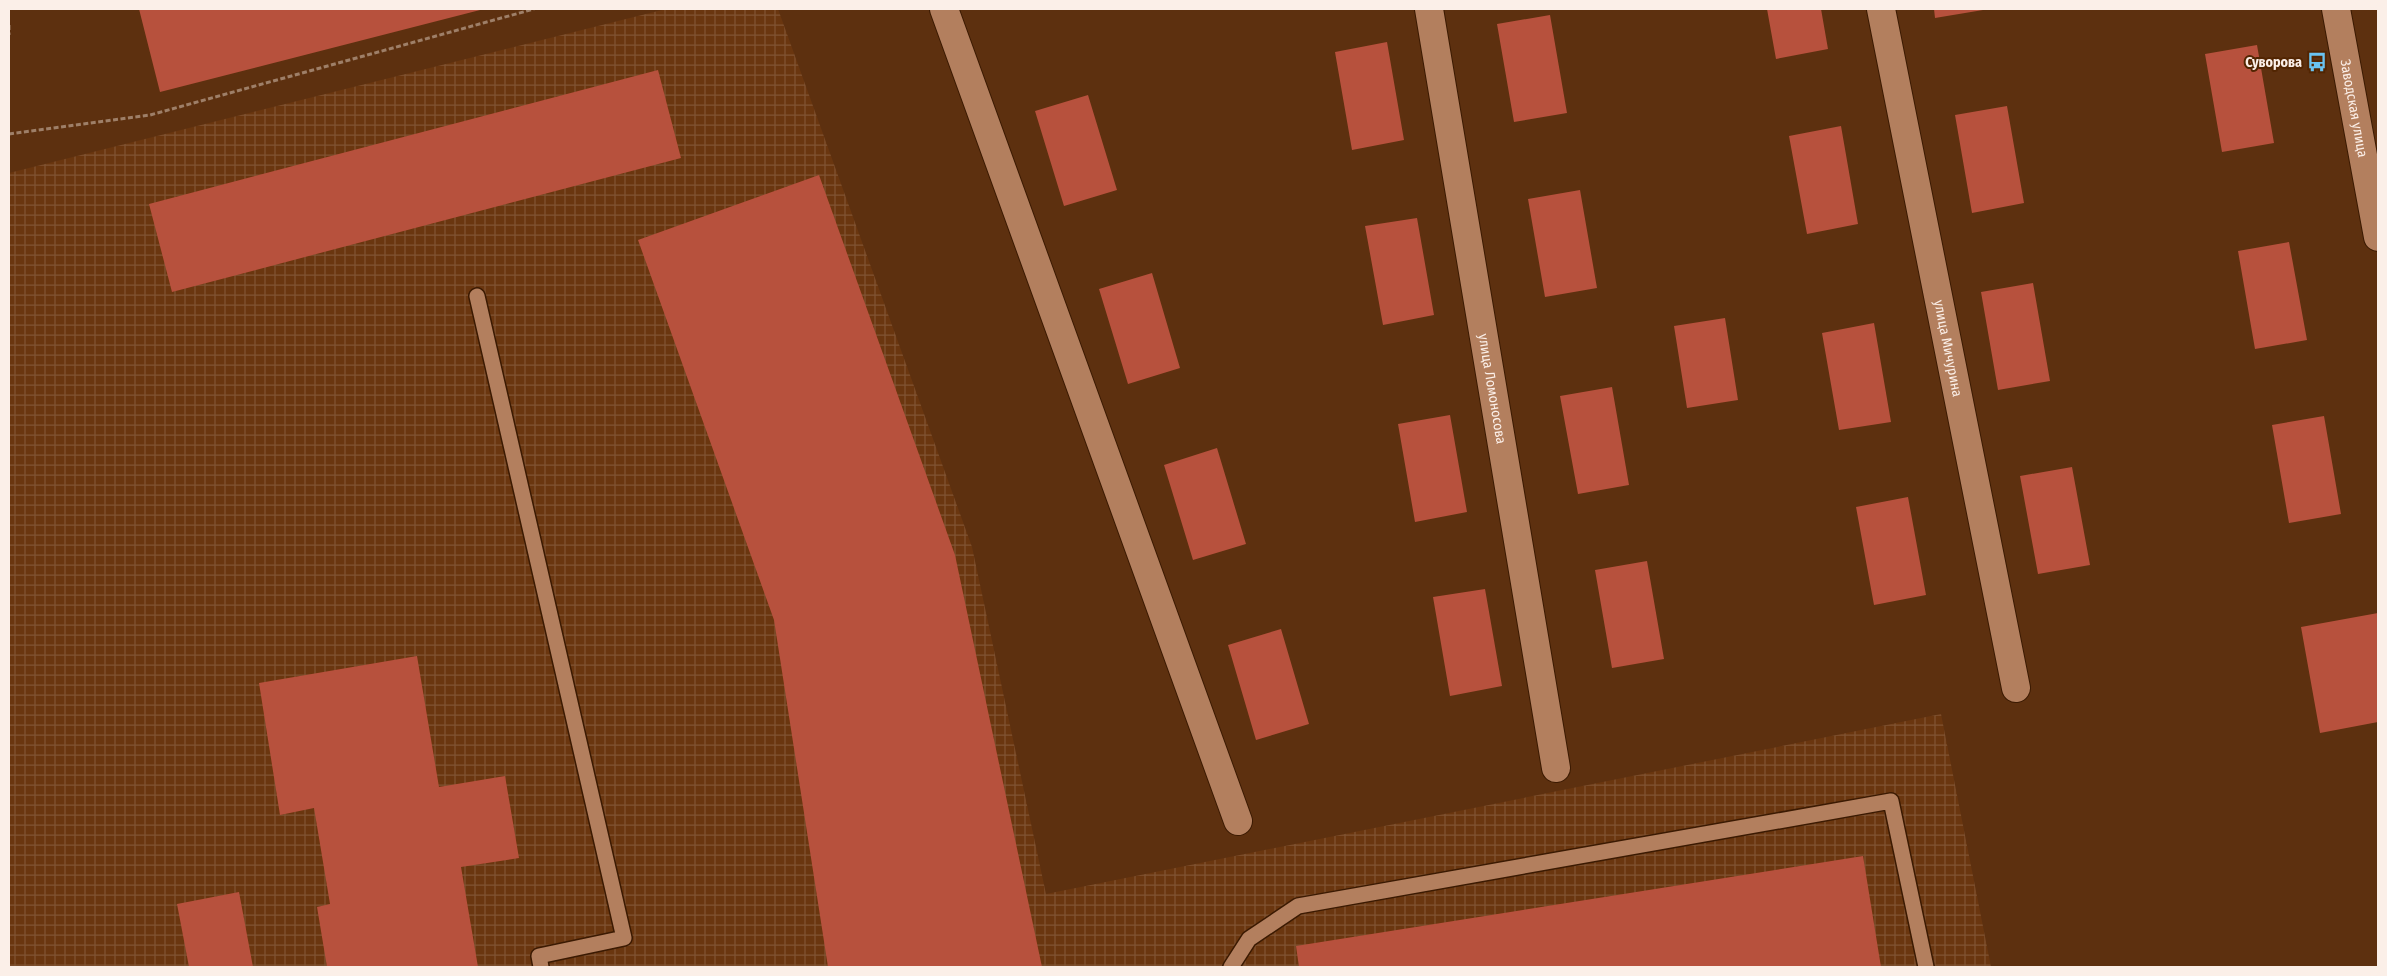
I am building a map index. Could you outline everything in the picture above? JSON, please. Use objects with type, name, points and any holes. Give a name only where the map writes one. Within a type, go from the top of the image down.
[{"type":"street","points":[[944,9],[1238,821]]},
{"type":"street","name":"улица Ломоносова","points":[[1429,9],[1556,768]]},
{"type":"street","name":"улица Мичурина","points":[[1881,9],[2016,688]]},
{"type":"street","name":"Заводская улица","points":[[2336,9],[2378,237]]},
{"type":"lane","points":[[477,296],[624,938],[539,956],[541,967]]},
{"type":"lane","points":[[1231,967],[1249,939],[1298,906],[1891,800],[1926,967]]},
{"type":"path","points":[[9,134],[150,115],[534,9]]},
{"type":"path","points":[[9,24],[9,35]]},
{"type":"shaded area","points":[[666,9],[778,9],[972,547],[1046,894],[1941,714],[1991,967],[9,967],[9,173]]},
{"type":"building","points":[[139,9],[484,9],[160,92]]},
{"type":"building","points":[[1767,9],[1821,9],[1828,49],[1776,59]]},
{"type":"building","points":[[1934,9],[1983,9],[1983,10],[1935,18]]},
{"type":"building","points":[[1550,15],[1567,113],[1514,122],[1497,24]]},
{"type":"building","points":[[1387,42],[1404,140],[1352,150],[1335,52]]},
{"type":"building","points":[[2257,45],[2274,143],[2222,152],[2205,54]]},
{"type":"building","points":[[658,70],[681,158],[172,292],[149,204]]},
{"type":"building","points":[[1088,95],[1117,190],[1064,206],[1035,111]]},
{"type":"building","points":[[2007,106],[2024,203],[1972,213],[1955,115]]},
{"type":"building","points":[[1841,126],[1858,224],[1807,234],[1789,136]]},
{"type":"building","points":[[819,175],[955,555],[1042,967],[828,967],[774,620],[638,240]]},
{"type":"building","points":[[1580,190],[1597,288],[1545,297],[1528,199]]},
{"type":"building","points":[[1417,218],[1434,315],[1383,325],[1365,226]]},
{"type":"building","points":[[2289,242],[2307,340],[2255,349],[2238,251]]},
{"type":"building","points":[[1152,273],[1180,368],[1128,384],[1099,289]]},
{"type":"building","points":[[2033,283],[2050,381],[1998,390],[1981,292]]},
{"type":"building","points":[[1725,318],[1738,400],[1687,408],[1674,326]]},
{"type":"building","points":[[1874,323],[1891,422],[1839,430],[1822,333]]},
{"type":"building","points":[[1612,387],[1629,485],[1578,494],[1560,396]]},
{"type":"building","points":[[1450,415],[1467,512],[1415,522],[1398,424]]},
{"type":"building","points":[[2324,416],[2341,514],[2289,523],[2272,425]]},
{"type":"building","points":[[1217,448],[1246,544],[1193,560],[1164,465]]},
{"type":"building","points":[[2072,467],[2090,565],[2038,574],[2020,476]]},
{"type":"building","points":[[1908,497],[1926,595],[1874,605],[1856,507]]},
{"type":"building","points":[[1647,561],[1664,659],[1612,668],[1595,570]]},
{"type":"building","points":[[1485,589],[1502,686],[1450,696],[1433,597]]},
{"type":"building","points":[[2378,613],[2378,722],[2320,733],[2301,627]]},
{"type":"building","points":[[1281,629],[1309,724],[1256,740],[1228,645]]},
{"type":"building","points":[[417,656],[439,787],[505,776],[519,858],[461,867],[478,967],[327,967],[317,907],[330,904],[314,808],[280,815],[259,683]]},
{"type":"building","points":[[1863,856],[1881,967],[1299,967],[1296,946]]},
{"type":"building","points":[[239,892],[253,967],[189,967],[177,904]]},
{"type":"place","name":"Суворова","points":[[2317,62]]}]
